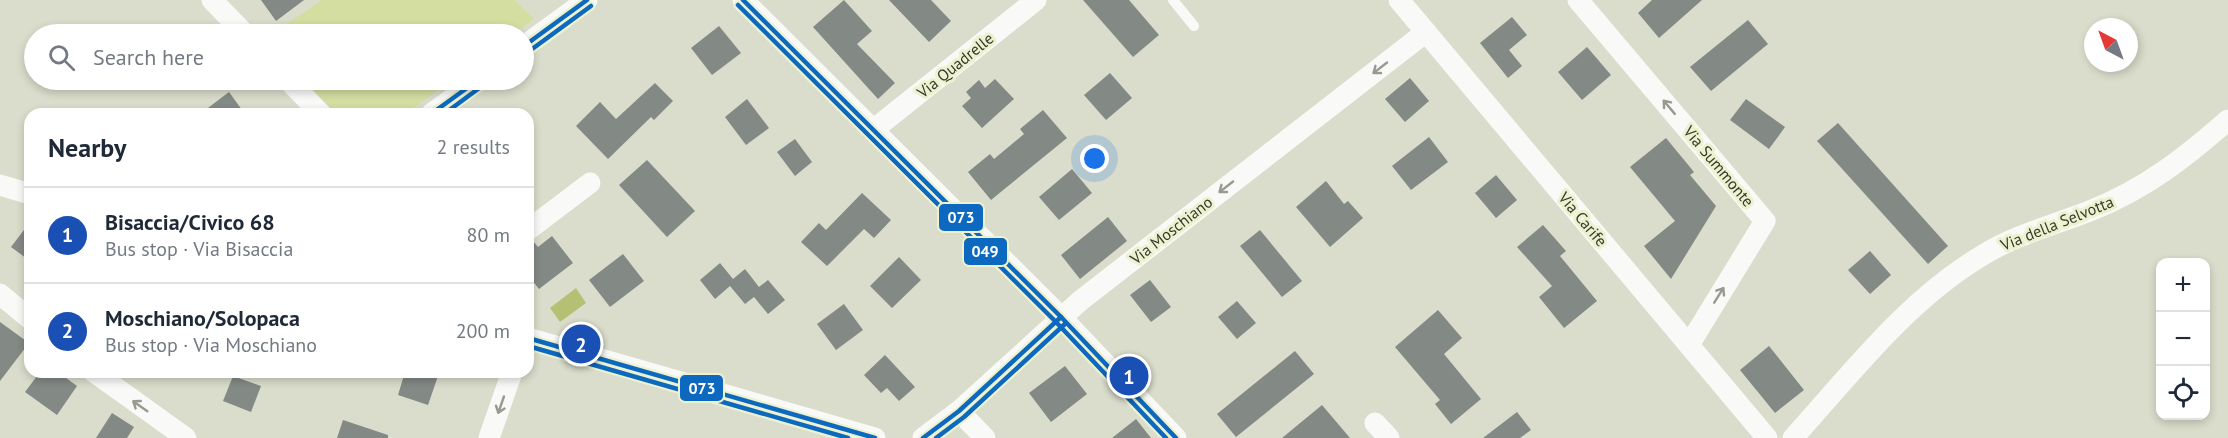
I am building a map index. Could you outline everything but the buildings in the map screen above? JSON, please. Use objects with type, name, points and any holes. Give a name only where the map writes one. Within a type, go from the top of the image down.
[{"type":"street","points":[[212,0],[235,24]]},
{"type":"street","points":[[534,39],[587,0]]},
{"type":"street","points":[[743,0],[1060,317],[1176,438]]},
{"type":"street","name":"Via Quadrelle","points":[[873,130],[1036,0]]},
{"type":"street","name":"Via Summonte","points":[[1578,0],[1766,221],[1689,345]]},
{"type":"street","name":"Via Carife","points":[[1404,2],[1426,32],[1767,438]]},
{"type":"street","name":"Via Moschiano","points":[[923,438],[959,411],[1060,317],[1426,32]]},
{"type":"street","points":[[298,90],[315,108]]},
{"type":"street","points":[[439,108],[464,90]]},
{"type":"street","name":"Via della Selvotta","points":[[1793,438],[1904,317],[1963,268],[2020,236],[2092,211],[2131,193],[2178,163],[2228,120]]},
{"type":"street","points":[[534,225],[590,183]]},
{"type":"street","points":[[0,185],[24,192]]},
{"type":"street","points":[[0,294],[24,315]]},
{"type":"street","points":[[534,340],[875,438]]},
{"type":"street","points":[[102,378],[186,438]]},
{"type":"street","points":[[489,438],[510,378]]},
{"type":"street","points":[[959,411],[985,438]]},
{"type":"lane","points":[[1173,0],[1194,26]]},
{"type":"shaded area","points":[[322,0],[515,0],[534,19],[527,24],[287,24]]},
{"type":"shaded area","points":[[313,90],[438,90],[413,108],[330,108]]},
{"type":"shaded area","points":[[576,288],[586,303],[560,322],[550,308]]},
{"type":"transit line","name":"073","points":[[534,39],[587,0]]},
{"type":"transit line","name":"073","points":[[743,0],[1061,317],[1176,438]]},
{"type":"transit line","name":"049","points":[[738,5],[1056,322],[1166,438]]},
{"type":"transit line","name":"049","points":[[534,48],[591,6]]},
{"type":"transit line","name":"073","points":[[439,108],[464,90]]},
{"type":"transit line","name":"049","points":[[452,108],[477,90]]},
{"type":"transit line","name":"073","points":[[923,438],[959,411],[1061,317]]},
{"type":"transit line","name":"049","points":[[936,438],[964,417],[1066,323]]},
{"type":"transit line","name":"073","points":[[534,340],[875,438]]},
{"type":"transit line","name":"049","points":[[534,348],[848,438]]},
{"type":"place","name":"Moschiano/Solopaca","points":[[581,344]]},
{"type":"place","name":"Bisaccia/Civico 68","points":[[1129,376]]}]
